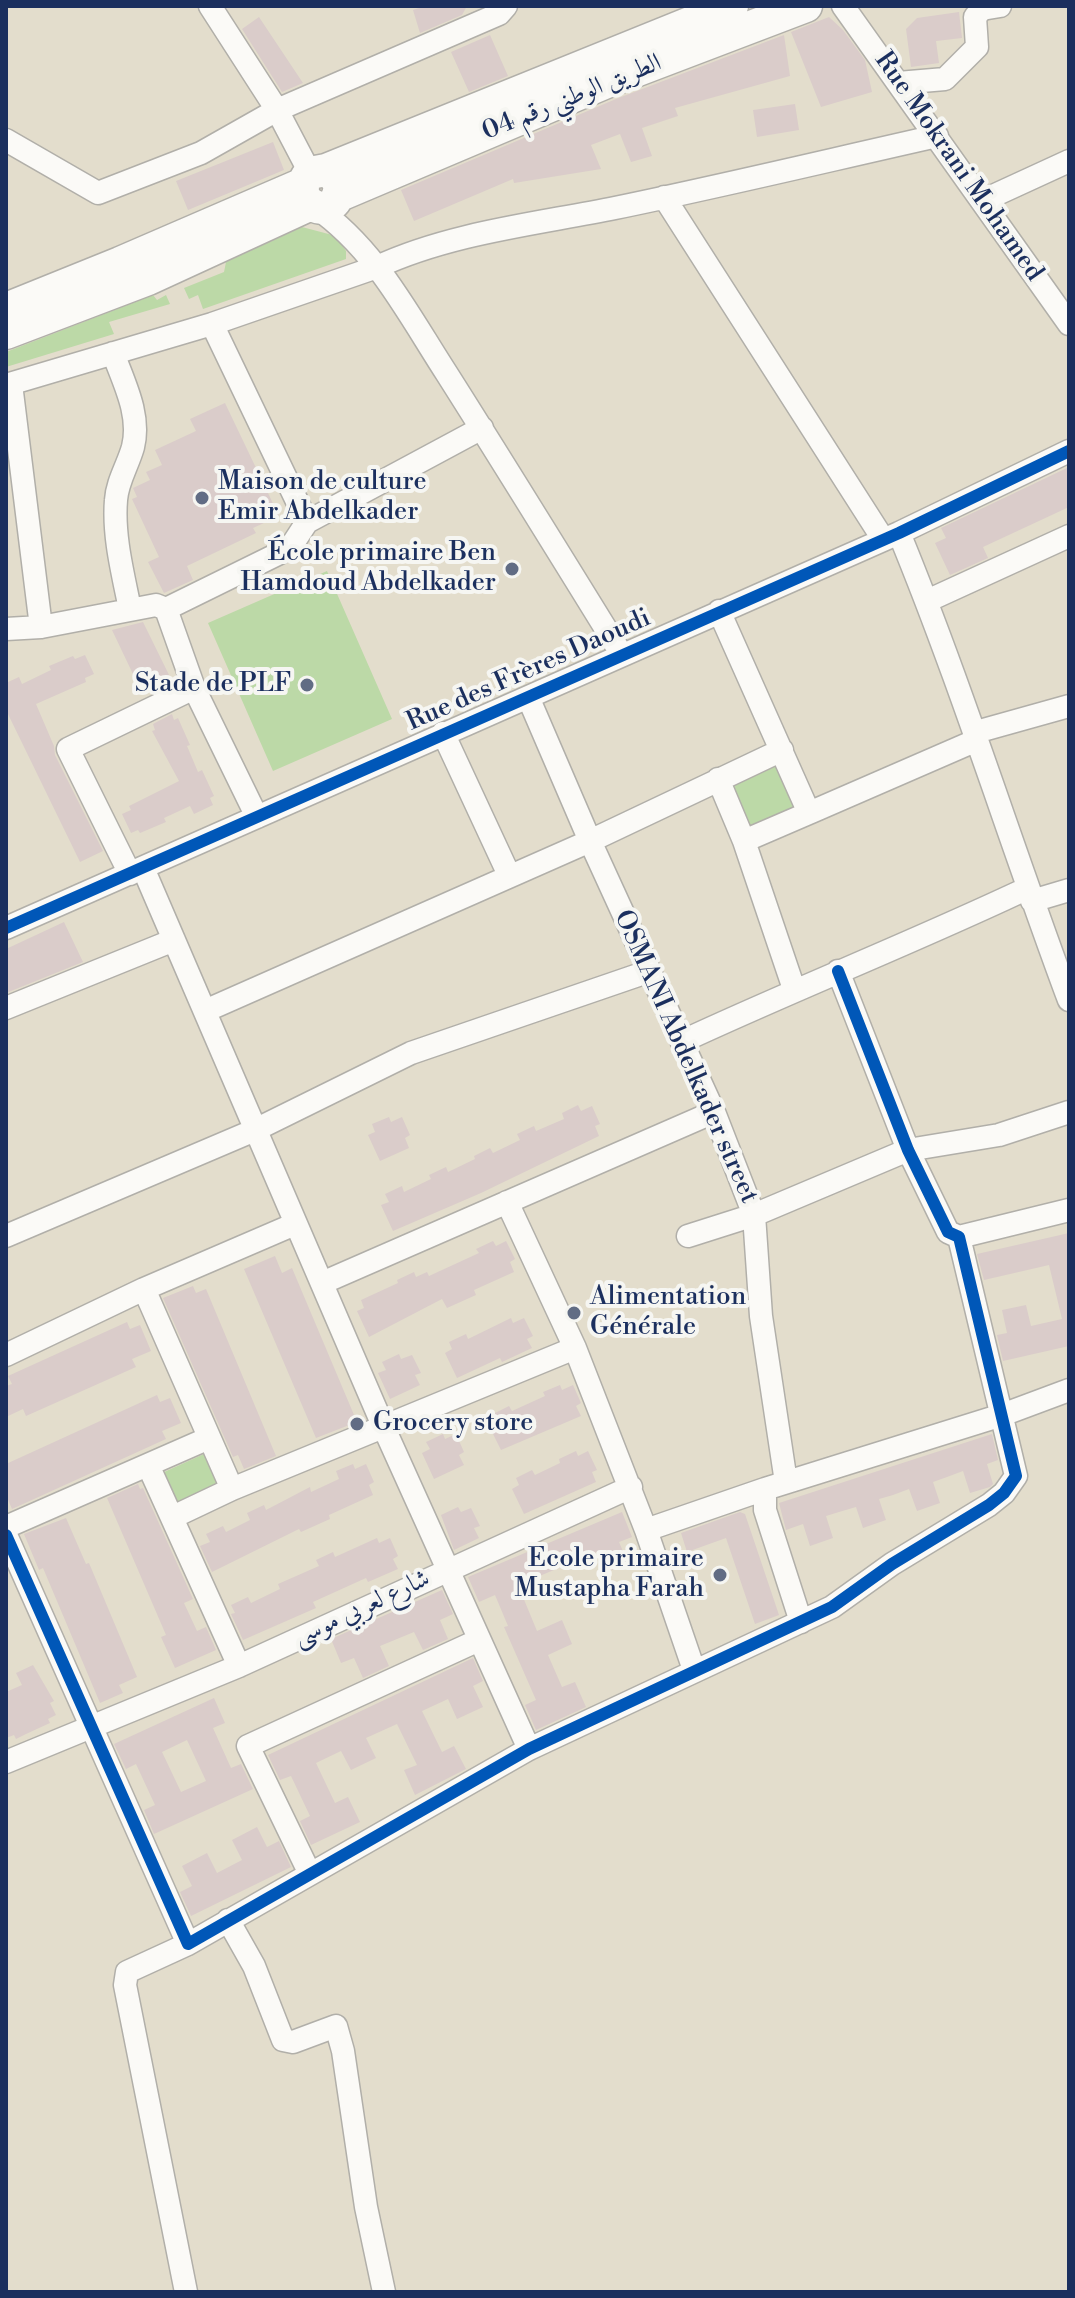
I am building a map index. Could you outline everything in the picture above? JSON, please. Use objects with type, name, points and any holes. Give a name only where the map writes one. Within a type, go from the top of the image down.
[{"type":"highway","name":"الطريق الوطني رقم 04","points":[[6,333],[220,248],[320,190],[732,6]]},
{"type":"highway","name":"الطريق الوطني رقم 04","points":[[6,309],[160,245],[320,190],[806,6]]},
{"type":"street","points":[[210,6],[277,110],[320,190],[377,267],[482,428],[622,655]]},
{"type":"street","points":[[6,140],[98,193],[201,153],[277,110],[499,14],[506,6]]},
{"type":"street","points":[[898,83],[945,79],[977,47],[975,17],[982,9],[1000,6]]},
{"type":"street","name":"Rue Mokrani Mohamed","points":[[844,8],[1069,324]]},
{"type":"street","points":[[41,627],[8,384],[212,324],[398,257],[477,236],[937,136]]},
{"type":"street","points":[[982,201],[1069,161]]},
{"type":"street","points":[[664,197],[891,536],[927,601],[1069,1000]]},
{"type":"street","points":[[212,324],[307,522]]},
{"type":"street","points":[[113,353],[133,406],[136,426],[116,500],[120,562],[130,609]]},
{"type":"street","points":[[6,629],[41,627],[156,605],[166,609],[290,548],[307,522],[482,428]]},
{"type":"street","name":"Rue des Frères Daoudi","points":[[6,928],[891,536],[1069,451]]},
{"type":"street","points":[[927,601],[1069,536]]},
{"type":"street","points":[[166,609],[194,688],[257,817]]},
{"type":"street","points":[[719,611],[809,813]]},
{"type":"street","points":[[194,688],[68,749],[174,940],[384,1428],[529,1749]]},
{"type":"street","name":"OSMANI Abdelkader street","points":[[528,697],[714,1112],[754,1215],[775,1485],[765,1510],[801,1622]]},
{"type":"street","points":[[744,841],[977,736],[1069,706]]},
{"type":"street","points":[[443,733],[509,875]]},
{"type":"street","points":[[205,1011],[590,841],[782,750]]},
{"type":"street","points":[[718,779],[744,841],[794,989]]},
{"type":"street","points":[[683,1041],[794,989],[1030,895],[1069,890]]},
{"type":"street","points":[[6,1008],[174,940]]},
{"type":"street","points":[[6,1236],[255,1130],[411,1053],[650,971]]},
{"type":"street","points":[[838,971],[908,1150],[948,1232],[959,1237],[1069,1210]]},
{"type":"street","points":[[322,1283],[714,1112]]},
{"type":"street","points":[[688,1236],[754,1215],[908,1150],[999,1135],[1069,1112]]},
{"type":"street","points":[[507,1202],[575,1348],[631,1487],[694,1670]]},
{"type":"street","points":[[6,1355],[144,1289],[295,1224]]},
{"type":"street","points":[[186,2292],[125,1985],[127,1972],[188,1944],[309,1872],[529,1749],[832,1607],[892,1564],[1004,1493],[1016,1476],[959,1237]]},
{"type":"street","points":[[144,1289],[232,1489]]},
{"type":"street","points":[[173,1517],[232,1489],[575,1348]]},
{"type":"street","points":[[646,1530],[775,1485],[1002,1415],[1069,1390]]},
{"type":"street","points":[[6,1527],[209,1438]]},
{"type":"street","points":[[148,1465],[239,1666]]},
{"type":"street","name":"شارع لعربي موسى","points":[[6,1762],[239,1666],[631,1487]]},
{"type":"street","points":[[6,1535],[188,1944]]},
{"type":"street","points":[[309,1872],[248,1746],[479,1640]]},
{"type":"street","points":[[228,1920],[254,1966],[283,2040],[293,2042],[336,2026],[343,2051],[366,2207],[384,2292]]},
{"type":"green space","points":[[302,227],[336,236],[346,251],[346,259],[203,309],[198,295],[189,299],[184,288],[224,272],[226,262]]},
{"type":"green space","points":[[153,295],[157,300],[166,295],[170,304],[109,322],[114,334],[6,367],[6,352]]},
{"type":"green space","points":[[327,571],[392,719],[273,771],[208,623]]},
{"type":"green space","points":[[773,761],[794,807],[750,828],[728,781]]},
{"type":"green space","points":[[204,1454],[218,1485],[176,1504],[162,1473]]},
{"type":"building","points":[[425,6],[467,6],[462,15],[420,33],[413,10]]},
{"type":"building","points":[[959,12],[962,38],[936,41],[939,63],[911,67],[906,29],[917,18]]},
{"type":"building","points":[[259,17],[303,83],[282,92],[242,29]]},
{"type":"building","points":[[829,17],[865,60],[872,92],[821,107],[791,32]]},
{"type":"building","points":[[490,35],[508,76],[469,92],[451,52]]},
{"type":"building","points":[[784,35],[790,76],[675,108],[678,116],[642,128],[652,156],[631,162],[620,134],[591,145],[601,169],[514,183],[513,179],[414,221],[401,190],[616,99]]},
{"type":"building","points":[[795,104],[799,130],[757,137],[753,110]]},
{"type":"building","points":[[273,142],[284,170],[188,210],[176,181]]},
{"type":"building","name":"Maison de culture Emir Abdelkader","points":[[225,403],[279,516],[253,528],[256,533],[187,566],[193,580],[164,593],[148,562],[159,557],[132,499],[137,497],[133,488],[150,480],[146,472],[162,465],[155,450],[196,431],[190,419]]},
{"type":"building","points":[[1069,467],[1069,507],[983,547],[988,558],[950,575],[935,543],[946,538],[941,528]]},
{"type":"building","points":[[143,622],[171,679],[142,693],[112,630]]},
{"type":"building","points":[[85,655],[94,674],[85,678],[86,682],[36,704],[55,755],[103,851],[80,862],[6,710],[6,683],[19,677],[22,684],[51,670],[49,666],[73,656],[75,659]]},
{"type":"building","points":[[172,714],[174,720],[178,718],[198,772],[202,770],[214,796],[210,798],[213,805],[194,814],[190,806],[164,818],[166,822],[140,833],[138,830],[131,833],[122,814],[131,810],[129,806],[179,781],[152,731],[155,730],[153,724]]},
{"type":"building","points":[[64,922],[83,962],[6,993],[6,949]]},
{"type":"building","points":[[578,1105],[581,1111],[592,1106],[600,1124],[595,1126],[599,1136],[393,1231],[381,1205],[389,1202],[385,1194],[402,1186],[404,1192],[431,1179],[429,1175],[446,1167],[448,1172],[490,1148],[493,1153],[520,1140],[517,1134],[534,1126],[536,1131],[564,1119],[562,1113]]},
{"type":"building","points":[[389,1117],[391,1122],[402,1117],[410,1135],[405,1138],[409,1148],[380,1161],[368,1135],[375,1132],[372,1124]]},
{"type":"building","points":[[1069,1233],[1069,1346],[1003,1361],[997,1335],[1007,1333],[1002,1310],[1026,1305],[1031,1326],[1062,1319],[1049,1265],[984,1280],[977,1254]]},
{"type":"building","points":[[493,1241],[496,1246],[506,1241],[515,1259],[510,1262],[514,1272],[474,1290],[476,1295],[447,1308],[442,1299],[369,1337],[357,1311],[364,1308],[361,1300],[414,1272],[416,1277],[427,1272],[429,1276],[479,1253],[476,1249]]},
{"type":"building","points":[[275,1256],[282,1273],[292,1268],[357,1422],[316,1438],[244,1269]]},
{"type":"building","points":[[193,1286],[196,1293],[206,1289],[276,1456],[244,1469],[238,1455],[233,1457],[163,1298]]},
{"type":"building","points":[[511,1318],[513,1323],[524,1318],[533,1336],[527,1339],[532,1348],[502,1362],[500,1358],[457,1378],[445,1353],[452,1349],[449,1342],[466,1334],[468,1339]]},
{"type":"building","points":[[127,1322],[130,1329],[140,1325],[151,1351],[132,1359],[136,1367],[26,1416],[23,1409],[6,1417],[6,1386],[12,1384],[8,1376]]},
{"type":"building","points":[[399,1354],[401,1359],[412,1355],[421,1373],[415,1375],[420,1385],[390,1399],[378,1373],[386,1370],[382,1362]]},
{"type":"building","points":[[560,1385],[562,1390],[573,1385],[581,1403],[576,1406],[581,1416],[501,1450],[488,1424],[496,1421],[493,1414],[509,1406],[512,1411],[545,1396],[543,1392]]},
{"type":"building","points":[[157,1395],[160,1402],[170,1398],[181,1423],[162,1431],[166,1439],[12,1509],[6,1495],[6,1464]]},
{"type":"building","points":[[443,1434],[445,1439],[456,1434],[464,1452],[459,1455],[464,1465],[434,1479],[422,1453],[430,1449],[426,1442]]},
{"type":"building","points":[[992,1434],[998,1460],[987,1464],[993,1484],[990,1487],[970,1493],[963,1471],[933,1482],[940,1503],[917,1511],[909,1489],[879,1499],[886,1520],[863,1528],[856,1507],[826,1516],[833,1538],[810,1546],[803,1524],[786,1530],[779,1503]]},
{"type":"building","points":[[576,1451],[578,1456],[588,1451],[597,1470],[592,1472],[596,1482],[524,1514],[512,1489],[519,1485],[516,1478],[532,1470],[535,1475]]},
{"type":"building","points":[[353,1464],[355,1469],[366,1464],[374,1482],[369,1485],[373,1495],[329,1515],[330,1519],[301,1532],[299,1529],[212,1572],[200,1546],[210,1542],[206,1534],[223,1526],[226,1532],[250,1520],[247,1513],[264,1505],[266,1510],[310,1487],[311,1492],[339,1479],[336,1471]]},
{"type":"building","points":[[138,1484],[140,1489],[143,1488],[193,1599],[184,1603],[197,1631],[206,1627],[216,1650],[175,1668],[161,1637],[166,1635],[107,1498]]},
{"type":"building","points":[[458,1507],[461,1512],[471,1508],[480,1526],[474,1528],[479,1538],[454,1550],[441,1515]]},
{"type":"building","points":[[622,1512],[632,1537],[619,1542],[628,1563],[605,1573],[597,1552],[518,1585],[537,1631],[562,1620],[572,1644],[548,1655],[562,1687],[575,1682],[586,1707],[536,1730],[525,1705],[536,1700],[504,1627],[508,1626],[495,1595],[479,1602],[468,1577]]},
{"type":"building","points":[[740,1512],[745,1514],[779,1615],[755,1624],[726,1538],[687,1552],[681,1533]]},
{"type":"building","points":[[66,1518],[86,1564],[89,1563],[137,1677],[119,1685],[123,1693],[100,1703],[43,1568],[39,1570],[24,1534]]},
{"type":"building","points":[[377,1538],[379,1543],[390,1538],[398,1556],[393,1559],[398,1569],[368,1582],[366,1578],[313,1602],[316,1608],[243,1640],[231,1614],[235,1613],[231,1605],[248,1597],[251,1603],[280,1589],[278,1584],[319,1566],[316,1560],[333,1552],[335,1557]]},
{"type":"building","points":[[442,1590],[453,1614],[440,1620],[448,1639],[423,1650],[414,1632],[380,1646],[389,1666],[363,1678],[354,1658],[341,1663],[331,1639]]},
{"type":"building","points":[[473,1658],[483,1681],[473,1686],[483,1707],[457,1719],[448,1699],[422,1711],[442,1752],[454,1746],[466,1769],[415,1795],[404,1770],[417,1765],[397,1724],[366,1738],[376,1758],[351,1770],[341,1751],[316,1763],[335,1803],[348,1797],[360,1822],[311,1845],[300,1821],[310,1816],[291,1776],[280,1780],[268,1755]]},
{"type":"building","points":[[33,1665],[54,1701],[50,1703],[56,1715],[48,1719],[50,1723],[16,1739],[14,1735],[6,1738],[6,1692],[22,1685],[16,1673]]},
{"type":"building","points":[[214,1698],[225,1723],[213,1728],[231,1768],[241,1764],[253,1789],[154,1834],[144,1810],[155,1805],[136,1764],[126,1769],[114,1744]],"holes":[[[187,1740],[206,1781],[181,1792],[162,1752]]]},
{"type":"building","points":[[257,1827],[267,1847],[279,1841],[291,1867],[191,1916],[180,1892],[192,1886],[182,1866],[207,1853],[217,1873],[242,1860],[232,1840]]},
{"type":"cycle path","points":[[6,928],[899,533],[1069,451]]},
{"type":"cycle path","points":[[6,1535],[188,1944],[529,1749],[832,1607],[892,1564],[989,1505],[1004,1493],[1016,1476],[959,1237],[948,1232],[908,1150],[838,971]]},
{"type":"place","name":"Maison de culture Emir Abdelkader","points":[[202,498]]},
{"type":"place","name":"École primaire Ben Hamdoud Abdelkader","points":[[512,569]]},
{"type":"place","name":"Stade de PLF","points":[[307,685]]},
{"type":"place","name":"Alimentation Générale","points":[[574,1313]]},
{"type":"place","name":"Grocery store","points":[[357,1424]]},
{"type":"place","name":"Ecole primaire Mustapha Farah","points":[[720,1575]]}]
